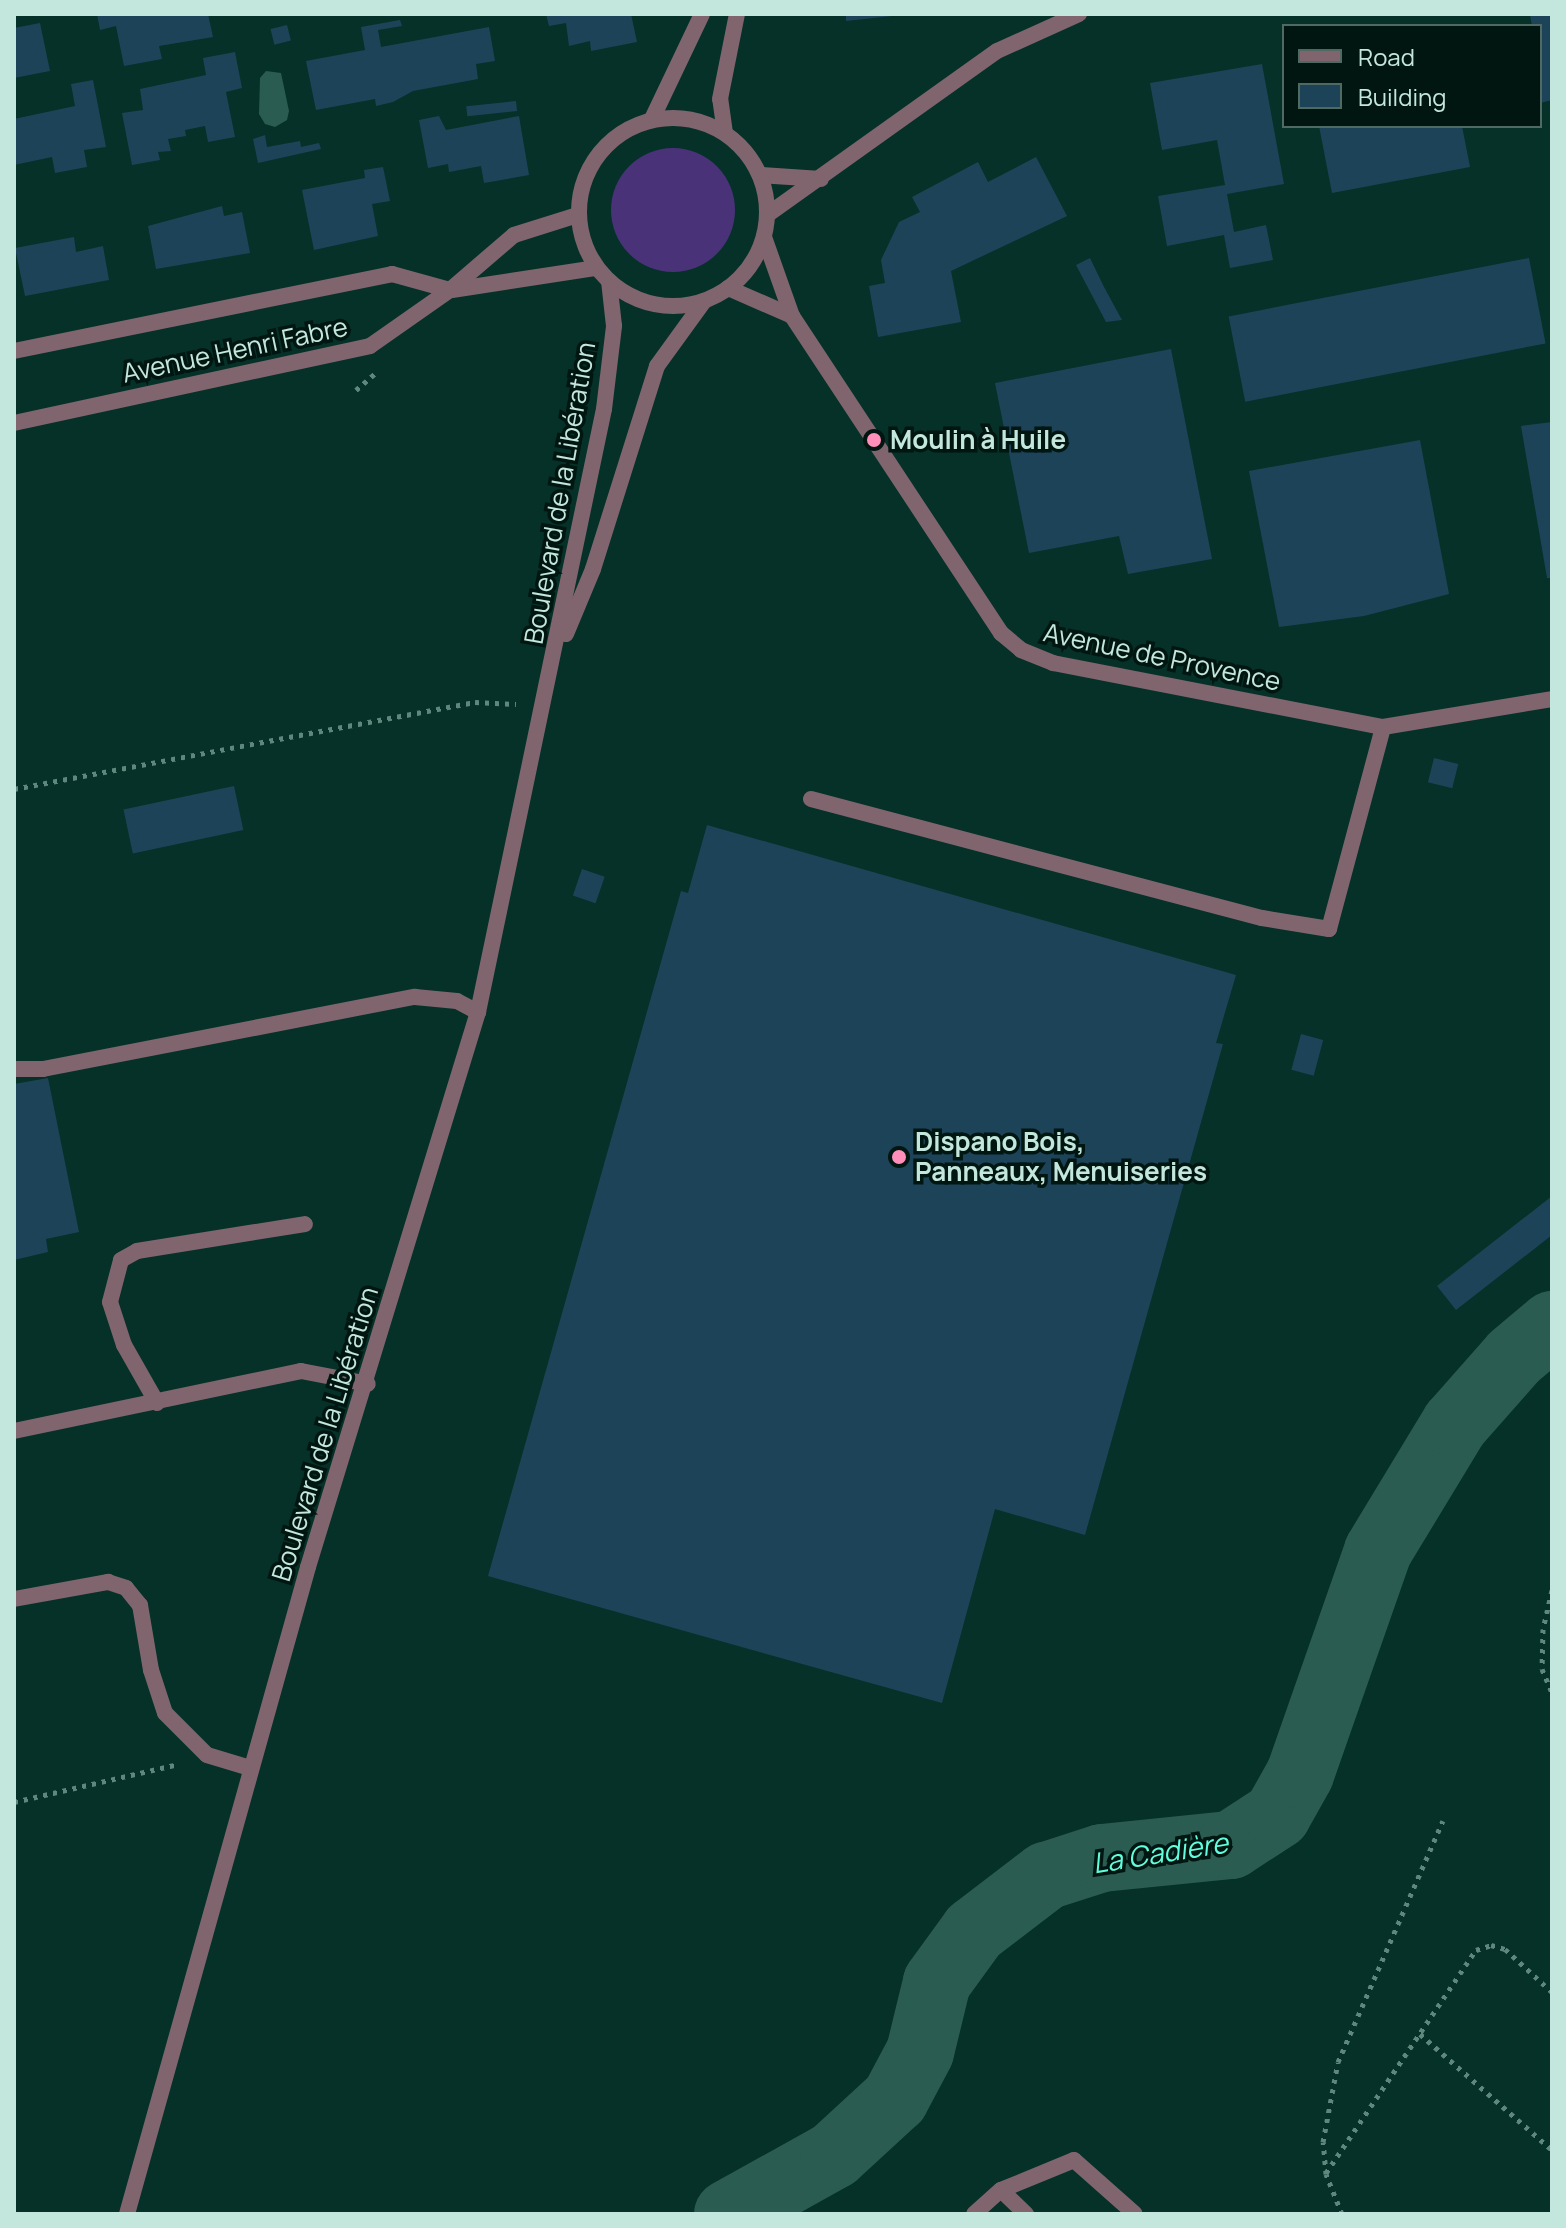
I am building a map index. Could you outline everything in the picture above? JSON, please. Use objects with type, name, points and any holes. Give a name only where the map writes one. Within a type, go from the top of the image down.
[{"type":"street","points":[[702,14],[652,119],[702,121],[725,133]]},
{"type":"street","points":[[725,133],[720,99],[737,14]]},
{"type":"street","points":[[767,215],[822,179],[997,51],[1079,14]]},
{"type":"street","name":"Boulevard de la Libération","points":[[652,119],[627,129],[591,164],[578,215],[583,242],[596,268],[609,281],[653,304],[704,301],[728,288],[751,265],[764,237],[767,215],[760,175],[725,133]]},
{"type":"street","points":[[760,175],[822,179]]},
{"type":"street","name":"Avenue Henri Fabre","points":[[14,423],[370,346],[450,290],[514,235],[578,215]]},
{"type":"street","name":"Avenue de Provence","points":[[764,237],[792,316],[1001,633],[1021,650],[1053,663],[1383,727],[1552,699]]},
{"type":"street","name":"Avenue Henri Fabre","points":[[450,290],[596,268]]},
{"type":"street","points":[[14,351],[392,274],[450,290]]},
{"type":"street","name":"Boulevard de la Libération","points":[[127,2214],[250,1768],[478,1012],[553,665],[604,409],[614,326],[609,281]]},
{"type":"street","points":[[728,288],[792,316]]},
{"type":"street","name":"Boulevard de la Libération","points":[[553,665],[593,569],[657,366],[704,301]]},
{"type":"street","points":[[811,799],[1262,918],[1329,929],[1383,727]]},
{"type":"street","points":[[14,1069],[43,1069],[415,997],[457,1001],[478,1012]]},
{"type":"street","points":[[157,1403],[133,1365],[110,1302],[121,1260],[137,1251],[305,1224]]},
{"type":"street","points":[[14,1431],[301,1371],[368,1384]]},
{"type":"street","points":[[14,1599],[108,1582],[126,1588],[140,1605],[151,1670],[165,1713],[207,1755],[250,1768]]},
{"type":"street","points":[[974,2214],[1001,2190],[1074,2160],[1135,2214]]},
{"type":"street","points":[[1001,2190],[1026,2214]]},
{"type":"path","points":[[14,789],[475,702],[511,702],[541,713]]},
{"type":"path","points":[[1552,1590],[1543,1629],[1542,1669],[1552,1693]]},
{"type":"path","points":[[14,1802],[151,1773],[207,1755]]},
{"type":"path","points":[[1342,2214],[1326,2174],[1323,2142],[1338,2062],[1443,1821]]},
{"type":"path","points":[[1326,2174],[1476,1950],[1491,1945],[1505,1949],[1552,1992]]},
{"type":"path","points":[[1420,2034],[1552,2150]]},
{"type":"shaded area","points":[[673,148],[697,152],[717,166],[731,186],[735,210],[731,234],[717,254],[697,268],[673,272],[649,268],[629,254],[615,234],[611,210],[615,186],[629,166],[649,152]]},
{"type":"water","points":[[266,71],[281,73],[289,111],[287,120],[275,127],[265,124],[259,114],[260,78]]},
{"type":"building","points":[[97,14],[208,14],[213,37],[159,46],[162,59],[124,66],[116,26],[100,30]]},
{"type":"building","points":[[546,14],[631,14],[637,42],[591,51],[590,41],[569,46],[566,23],[549,26]]},
{"type":"building","points":[[846,14],[892,14],[892,16],[846,21]]},
{"type":"building","points":[[1552,14],[1552,100],[1542,102],[1542,24],[1532,24],[1530,15]]},
{"type":"building","points":[[400,20],[402,26],[378,30],[381,47],[489,27],[495,61],[476,64],[478,79],[413,91],[393,102],[376,106],[375,99],[316,110],[306,61],[365,50],[361,27]]},
{"type":"building","points":[[40,23],[50,71],[14,78],[14,28]]},
{"type":"building","points":[[287,25],[291,41],[274,45],[271,29]]},
{"type":"building","points":[[235,52],[242,88],[226,92],[235,137],[208,142],[205,126],[185,130],[186,136],[168,139],[171,151],[158,152],[160,160],[132,165],[122,113],[143,110],[140,89],[206,75],[203,58]]},
{"type":"building","points":[[1262,64],[1284,184],[1227,194],[1234,232],[1266,225],[1273,260],[1230,268],[1224,235],[1167,246],[1158,196],[1225,185],[1217,140],[1162,150],[1150,83]]},
{"type":"building","points":[[93,80],[106,147],[84,150],[87,167],[55,173],[52,157],[14,165],[14,119],[75,106],[71,84]]},
{"type":"building","points":[[516,101],[517,111],[467,116],[466,106]]},
{"type":"building","points":[[439,116],[446,130],[519,116],[529,175],[484,183],[481,166],[449,172],[448,164],[428,168],[419,120]]},
{"type":"building","points":[[1319,128],[1462,128],[1470,167],[1332,193]]},
{"type":"building","points":[[265,135],[267,147],[300,141],[301,147],[319,143],[321,149],[258,163],[253,139]]},
{"type":"building","points":[[1036,157],[1067,216],[951,271],[961,322],[878,337],[869,286],[885,283],[881,260],[899,222],[920,212],[912,197],[978,162],[988,182]]},
{"type":"building","points":[[383,167],[390,201],[372,204],[378,236],[314,250],[302,190],[365,178],[364,170]]},
{"type":"building","points":[[222,206],[224,216],[242,212],[250,253],[156,269],[148,226]]},
{"type":"building","points":[[74,237],[76,252],[103,246],[109,280],[25,296],[15,248]]},
{"type":"building","points":[[1090,258],[1122,320],[1106,322],[1076,265]]},
{"type":"building","points":[[1529,258],[1546,343],[1245,402],[1229,316]]},
{"type":"building","points":[[1171,349],[1212,559],[1128,574],[1119,536],[1029,553],[995,383]]},
{"type":"building","points":[[1552,422],[1552,578],[1547,578],[1521,426]]},
{"type":"building","points":[[1420,440],[1449,594],[1364,616],[1279,627],[1249,471]]},
{"type":"building","points":[[1434,758],[1458,764],[1452,788],[1428,782]]},
{"type":"building","points":[[234,786],[243,830],[133,854],[123,809]]},
{"type":"building","name":"Dispano Bois, Panneaux, Menuiseries","points":[[707,825],[1236,975],[1216,1043],[1223,1044],[1085,1535],[995,1509],[942,1703],[488,1576],[681,891],[688,893]]},
{"type":"building","points":[[582,869],[605,877],[596,903],[573,895]]},
{"type":"building","points":[[1301,1034],[1323,1040],[1314,1076],[1291,1070]]},
{"type":"building","points":[[48,1078],[79,1232],[46,1239],[48,1252],[14,1260],[14,1084]]},
{"type":"building","points":[[1552,1196],[1552,1235],[1456,1310],[1437,1286]]},
{"type":"waterway","name":"La Cadière","points":[[728,2214],[834,2155],[895,2099],[920,2052],[937,1982],[974,1931],[1046,1876],[1102,1858],[1231,1845],[1277,1815],[1300,1774],[1378,1551],[1455,1424],[1514,1357],[1552,1325]]},
{"type":"place","name":"Moulin à Huile","points":[[874,440]]},
{"type":"place","name":"Dispano Bois, Panneaux, Menuiseries","points":[[899,1157]]}]
